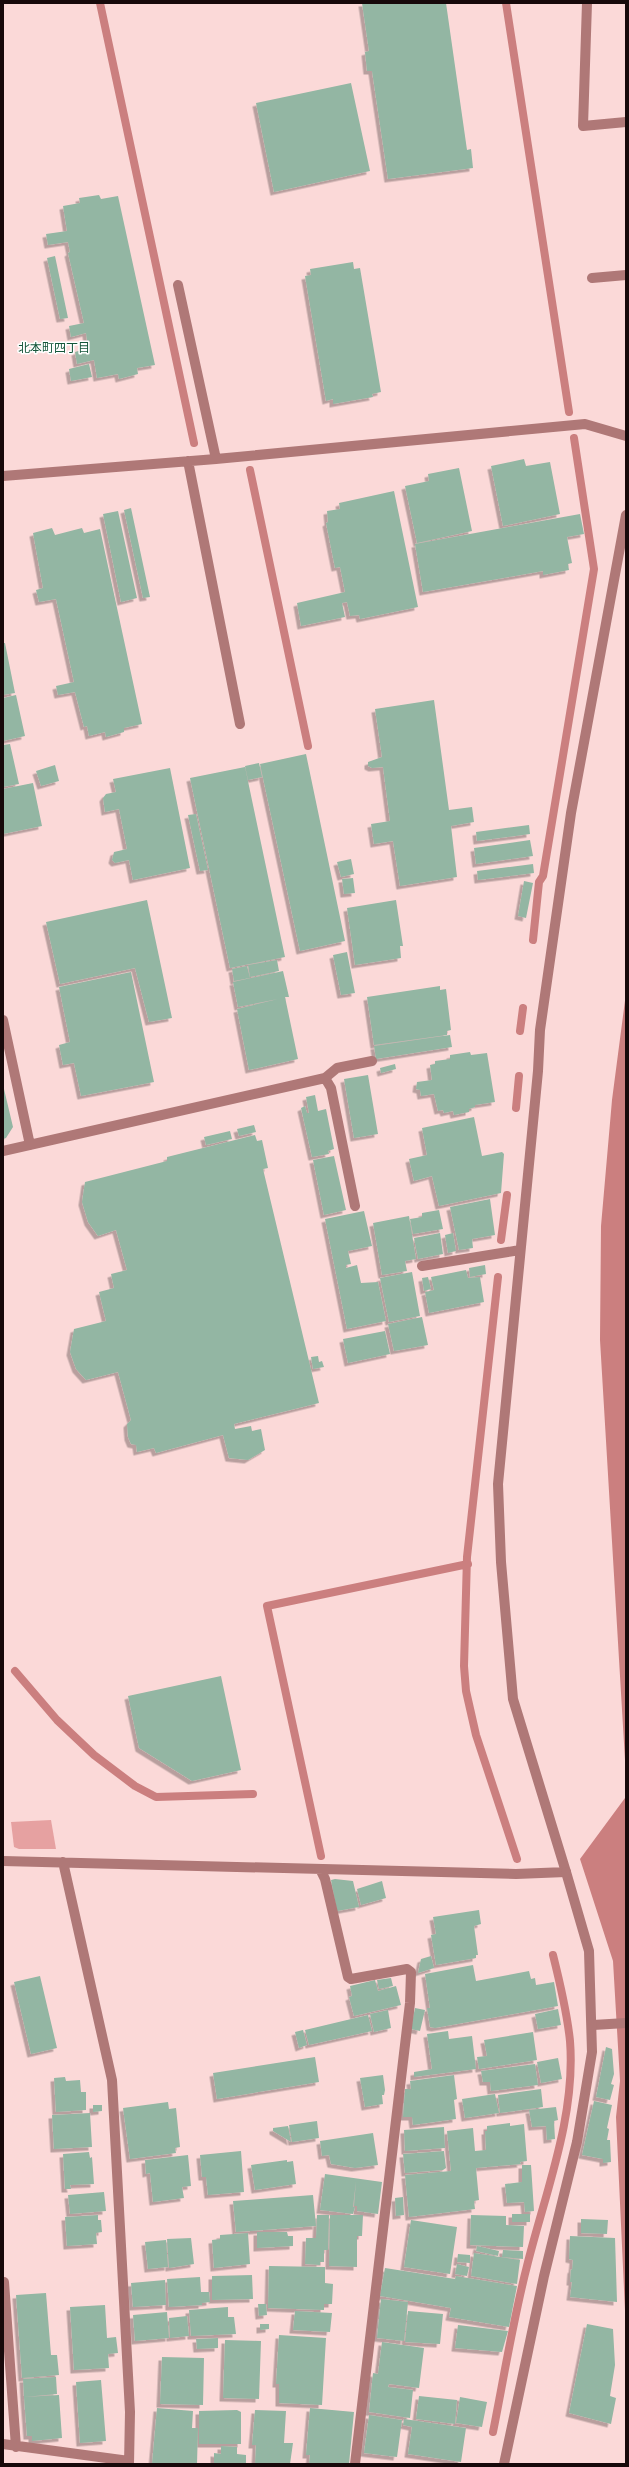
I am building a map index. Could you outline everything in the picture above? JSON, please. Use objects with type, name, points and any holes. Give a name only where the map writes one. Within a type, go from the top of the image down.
[{"type":"street","points":[[587,3],[583,126],[626,122]]},
{"type":"street","points":[[592,278],[626,275]]},
{"type":"street","points":[[178,285],[216,459]]},
{"type":"street","points":[[3,476],[188,462],[585,424],[626,436]]},
{"type":"street","points":[[188,462],[240,724]]},
{"type":"street","points":[[504,2464],[544,2276],[577,2142],[592,2052],[593,2025],[589,1951],[513,1699],[501,1562],[498,1484],[538,1071],[540,1030],[571,813],[626,515]]},
{"type":"street","points":[[3,1020],[30,1145]]},
{"type":"street","points":[[3,1151],[325,1078],[337,1068],[372,1061]]},
{"type":"street","points":[[325,1078],[331,1088],[355,1206]]},
{"type":"street","points":[[422,1266],[520,1250]]},
{"type":"street","points":[[3,1861],[516,1874],[566,1872]]},
{"type":"street","points":[[3,2444],[129,2462],[130,2412],[112,2080],[63,1862]]},
{"type":"street","points":[[320,1869],[325,1879],[348,1977],[351,1979],[407,1969],[412,1972],[410,2003],[355,2464]]},
{"type":"street","points":[[593,2025],[626,2023]]},
{"type":"street","points":[[4,2282],[16,2447]]},
{"type":"shaded area","points":[[626,993],[626,2332],[616,2117],[620,2081],[613,1961],[580,1859],[625,1798],[625,1760],[600,1340],[601,1226],[612,1100]]},
{"type":"shaded area","points":[[51,1820],[56,1849],[19,1849],[14,1847],[11,1822]]},
{"type":"building","points":[[362,3],[446,3],[467,150],[471,149],[473,168],[388,179],[372,71],[367,71],[365,52],[369,51]]},
{"type":"building","points":[[351,83],[370,171],[274,192],[256,103]]},
{"type":"building","points":[[99,195],[101,199],[118,196],[155,365],[137,368],[138,374],[119,379],[118,374],[97,378],[94,360],[77,364],[75,352],[88,348],[86,333],[71,337],[69,326],[84,323],[68,253],[70,252],[68,242],[48,245],[46,234],[67,231],[63,206],[80,203],[79,198]]},
{"type":"building","points":[[55,256],[68,318],[60,319],[47,258]]},
{"type":"building","points":[[353,262],[354,269],[360,268],[381,392],[372,394],[373,397],[333,404],[333,399],[326,401],[305,276],[311,275],[310,269]]},
{"type":"building","points":[[89,364],[92,377],[71,381],[69,369]]},
{"type":"building","points":[[524,459],[526,466],[550,462],[560,514],[503,526],[491,466]]},
{"type":"building","points":[[459,468],[472,531],[417,543],[405,486],[429,481],[428,474]]},
{"type":"building","points":[[394,491],[418,607],[360,619],[359,615],[350,616],[347,602],[342,603],[345,617],[301,626],[297,603],[345,592],[340,567],[335,568],[326,523],[328,522],[327,511],[340,509],[339,503]]},
{"type":"building","points":[[131,508],[150,597],[143,598],[124,510]]},
{"type":"building","points":[[118,511],[137,598],[121,602],[103,514]]},
{"type":"building","points":[[580,514],[584,534],[567,537],[572,563],[568,564],[569,570],[543,575],[543,571],[423,592],[415,544]]},
{"type":"building","points":[[52,528],[55,535],[82,528],[84,533],[100,529],[142,724],[124,728],[124,732],[106,737],[105,732],[89,736],[87,726],[84,727],[75,692],[58,695],[56,686],[74,682],[56,599],[39,602],[36,590],[43,588],[33,533]]},
{"type":"building","points":[[3,643],[5,643],[15,693],[3,695]]},
{"type":"building","points":[[16,695],[25,736],[3,741],[3,698]]},
{"type":"building","points":[[434,700],[449,810],[472,807],[474,822],[451,826],[457,877],[400,886],[393,841],[374,844],[371,824],[390,821],[383,767],[372,768],[368,766],[368,762],[382,757],[375,709]]},
{"type":"building","points":[[10,744],[19,784],[3,787],[3,745]]},
{"type":"building","points":[[306,754],[345,941],[300,951],[260,764]]},
{"type":"building","points":[[259,763],[262,777],[248,780],[245,766]]},
{"type":"building","points":[[55,765],[59,781],[41,786],[36,771]]},
{"type":"building","points":[[245,767],[285,957],[230,968],[190,778]]},
{"type":"building","points":[[170,768],[190,868],[133,880],[129,860],[115,863],[112,860],[114,852],[127,849],[119,809],[105,812],[103,798],[106,794],[116,792],[113,779]]},
{"type":"building","points":[[33,783],[42,826],[3,834],[3,789]]},
{"type":"building","points":[[196,814],[208,870],[200,871],[188,815]]},
{"type":"building","points":[[529,825],[530,834],[477,841],[476,832]]},
{"type":"building","points":[[530,840],[533,856],[476,864],[474,848]]},
{"type":"building","points":[[351,859],[354,874],[341,877],[337,862]]},
{"type":"building","points":[[533,864],[534,873],[478,880],[477,871]]},
{"type":"building","points":[[353,878],[355,893],[344,894],[342,879]]},
{"type":"building","points":[[524,881],[533,883],[526,918],[518,916]]},
{"type":"building","points":[[147,900],[172,1018],[149,1022],[135,968],[60,984],[46,922]]},
{"type":"building","points":[[396,900],[403,946],[400,946],[401,958],[355,965],[347,908]]},
{"type":"building","points":[[347,952],[355,993],[341,995],[333,955]]},
{"type":"building","points":[[277,960],[279,971],[250,977],[248,965]]},
{"type":"building","points":[[247,966],[250,978],[234,981],[232,969]]},
{"type":"building","points":[[283,971],[289,997],[285,997],[298,1059],[249,1070],[237,1009],[278,999],[238,1007],[233,982]]},
{"type":"building","points":[[131,972],[154,1082],[81,1096],[74,1063],[63,1065],[59,1045],[70,1042],[59,987]]},
{"type":"building","points":[[440,986],[440,990],[446,989],[451,1030],[447,1031],[447,1035],[374,1045],[367,997]]},
{"type":"building","points":[[450,1035],[452,1047],[376,1059],[374,1046]]},
{"type":"building","points":[[470,1052],[471,1055],[487,1053],[495,1102],[475,1105],[475,1107],[469,1109],[469,1112],[454,1115],[453,1111],[444,1113],[443,1110],[438,1111],[434,1094],[421,1096],[420,1090],[416,1089],[417,1082],[432,1080],[430,1065],[435,1064],[435,1061],[450,1059],[450,1055]]},
{"type":"building","points":[[395,1064],[396,1069],[381,1073],[380,1068]]},
{"type":"building","points":[[368,1075],[378,1134],[354,1138],[344,1079]]},
{"type":"building","points":[[4,1089],[13,1127],[6,1138],[3,1139]]},
{"type":"building","points":[[315,1095],[318,1111],[326,1109],[334,1149],[328,1151],[329,1154],[312,1157],[301,1108],[305,1106],[307,1113],[309,1113],[306,1097]]},
{"type":"building","points":[[474,1117],[482,1156],[502,1152],[504,1154],[501,1193],[439,1206],[432,1176],[414,1181],[409,1159],[427,1155],[422,1128]]},
{"type":"building","points":[[254,1125],[256,1132],[239,1136],[237,1129]]},
{"type":"building","points":[[230,1131],[232,1139],[206,1145],[204,1137]]},
{"type":"building","points":[[255,1135],[257,1141],[262,1140],[268,1168],[263,1169],[319,1403],[234,1424],[235,1429],[251,1426],[252,1431],[261,1429],[265,1450],[248,1460],[229,1458],[223,1435],[156,1453],[154,1448],[137,1452],[136,1445],[131,1444],[128,1437],[127,1424],[131,1420],[118,1372],[86,1380],[76,1369],[70,1352],[74,1329],[106,1321],[99,1292],[114,1288],[111,1274],[127,1270],[116,1230],[98,1236],[88,1222],[82,1202],[85,1182],[167,1161],[167,1157]]},
{"type":"building","points":[[334,1156],[346,1210],[324,1215],[313,1160]]},
{"type":"building","points":[[490,1199],[495,1235],[472,1239],[473,1248],[459,1250],[450,1207]]},
{"type":"building","points":[[439,1210],[443,1229],[413,1234],[410,1219],[422,1217],[422,1213]]},
{"type":"building","points":[[364,1211],[372,1246],[348,1251],[351,1264],[346,1265],[346,1268],[357,1265],[361,1283],[378,1282],[386,1321],[347,1329],[325,1219]]},
{"type":"building","points":[[409,1216],[416,1259],[405,1261],[407,1271],[382,1275],[373,1223]]},
{"type":"building","points":[[440,1233],[443,1254],[418,1259],[414,1238]]},
{"type":"building","points":[[453,1233],[456,1251],[448,1253],[445,1235]]},
{"type":"building","points":[[485,1265],[486,1274],[470,1277],[469,1268]]},
{"type":"building","points":[[466,1270],[468,1278],[480,1277],[484,1302],[429,1313],[425,1292],[434,1290],[431,1277]]},
{"type":"building","points":[[412,1272],[420,1316],[389,1322],[380,1278]]},
{"type":"building","points":[[428,1277],[431,1289],[424,1291],[422,1278]]},
{"type":"building","points":[[422,1317],[428,1345],[394,1351],[388,1324]]},
{"type":"building","points":[[385,1331],[390,1354],[348,1363],[343,1339]]},
{"type":"building","points":[[318,1356],[319,1362],[322,1361],[324,1367],[313,1369],[311,1357]]},
{"type":"building","points":[[221,1676],[241,1770],[192,1781],[139,1748],[128,1696]]},
{"type":"building","points":[[331,1880],[353,1881],[359,1907],[337,1911]]},
{"type":"building","points":[[382,1881],[386,1898],[361,1905],[357,1889]]},
{"type":"building","points":[[479,1910],[481,1924],[474,1926],[478,1955],[476,1955],[476,1958],[436,1965],[431,1935],[436,1934],[433,1917]]},
{"type":"building","points":[[431,1956],[434,1968],[418,1973],[421,1959]]},
{"type":"building","points":[[473,1965],[476,1981],[529,1971],[531,1979],[535,1978],[536,1985],[554,1982],[558,2006],[435,2028],[430,2027],[427,2008],[430,2008],[425,1974]]},
{"type":"building","points":[[40,1976],[57,2048],[31,2054],[14,1982]]},
{"type":"building","points":[[391,1978],[393,1986],[379,1989],[377,1980]]},
{"type":"building","points":[[375,1980],[378,1991],[396,1986],[401,2005],[354,2016],[349,1997],[352,1996],[350,1986]]},
{"type":"building","points":[[415,2008],[425,2010],[420,2031],[411,2029]]},
{"type":"building","points":[[558,2009],[561,2025],[538,2029],[535,2014]]},
{"type":"building","points":[[388,2010],[391,2028],[374,2032],[370,2014]]},
{"type":"building","points":[[368,2015],[372,2031],[309,2045],[305,2030]]},
{"type":"building","points":[[303,2030],[307,2045],[299,2048],[295,2032]]},
{"type":"building","points":[[448,2031],[449,2039],[472,2036],[476,2069],[414,2077],[414,2072],[432,2069],[427,2034]]},
{"type":"building","points":[[533,2032],[537,2060],[479,2069],[477,2057],[487,2056],[484,2040]]},
{"type":"building","points":[[606,2047],[612,2049],[614,2074],[611,2084],[614,2085],[610,2100],[596,2097]]},
{"type":"building","points":[[315,2057],[319,2082],[217,2099],[213,2073]]},
{"type":"building","points":[[558,2058],[562,2079],[541,2083],[537,2062]]},
{"type":"building","points":[[535,2064],[538,2085],[491,2091],[490,2082],[483,2082],[481,2071]]},
{"type":"building","points":[[383,2075],[385,2090],[384,2095],[382,2095],[383,2104],[365,2107],[360,2078]]},
{"type":"building","points":[[454,2075],[457,2099],[454,2100],[456,2119],[413,2125],[412,2117],[403,2117],[405,2089],[411,2089],[410,2081]]},
{"type":"building","points":[[65,2077],[66,2081],[80,2080],[81,2092],[86,2092],[86,2110],[56,2112],[54,2078]]},
{"type":"building","points":[[541,2089],[543,2107],[500,2113],[498,2095]]},
{"type":"building","points":[[495,2094],[499,2113],[465,2118],[462,2099]]},
{"type":"building","points":[[594,2101],[612,2105],[607,2128],[609,2129],[607,2140],[610,2140],[611,2162],[603,2163],[603,2159],[582,2155]]},
{"type":"building","points":[[168,2102],[169,2109],[176,2108],[180,2147],[175,2148],[176,2153],[130,2159],[123,2108]]},
{"type":"building","points":[[93,2105],[102,2105],[102,2111],[93,2112]]},
{"type":"building","points":[[556,2107],[558,2120],[554,2121],[555,2139],[547,2140],[546,2126],[532,2127],[529,2110]]},
{"type":"building","points":[[90,2113],[92,2147],[54,2149],[52,2115]]},
{"type":"building","points":[[317,2121],[319,2138],[292,2142],[289,2125]]},
{"type":"building","points":[[510,2123],[510,2126],[524,2124],[527,2161],[520,2162],[521,2164],[476,2168],[479,2200],[474,2201],[475,2209],[409,2217],[405,2175],[451,2171],[447,2131],[473,2128],[475,2151],[486,2150],[485,2131],[487,2131],[487,2126]]},
{"type":"building","points":[[288,2126],[291,2142],[273,2131],[273,2128]]},
{"type":"building","points":[[444,2127],[445,2148],[405,2151],[404,2130]]},
{"type":"building","points":[[373,2133],[378,2165],[355,2168],[331,2164],[329,2155],[322,2156],[320,2141]]},
{"type":"building","points":[[241,2151],[244,2192],[208,2195],[206,2177],[202,2177],[200,2155]]},
{"type":"building","points":[[444,2151],[446,2168],[443,2170],[405,2173],[403,2154]]},
{"type":"building","points":[[89,2152],[90,2158],[92,2157],[94,2184],[70,2185],[71,2189],[65,2189],[63,2154]]},
{"type":"building","points":[[188,2155],[191,2186],[182,2187],[184,2198],[153,2202],[150,2173],[146,2174],[145,2160]]},
{"type":"building","points":[[287,2160],[287,2162],[293,2161],[296,2184],[255,2190],[251,2165]]},
{"type":"building","points":[[522,2165],[531,2165],[534,2211],[525,2212],[524,2202],[507,2203],[505,2184],[522,2182]]},
{"type":"building","points":[[325,2174],[382,2182],[378,2214],[357,2211],[357,2206],[354,2206],[356,2181],[353,2207],[355,2207],[353,2214],[320,2210]]},
{"type":"building","points":[[104,2192],[106,2211],[70,2214],[68,2195]]},
{"type":"building","points":[[313,2195],[316,2226],[236,2232],[233,2201]]},
{"type":"building","points":[[403,2197],[404,2215],[396,2216],[395,2198]]},
{"type":"building","points":[[512,2214],[530,2214],[530,2222],[512,2222]]},
{"type":"building","points":[[98,2215],[98,2220],[101,2220],[102,2232],[96,2233],[97,2244],[67,2246],[65,2217]]},
{"type":"building","points":[[317,2215],[329,2215],[328,2250],[324,2250],[324,2262],[320,2262],[320,2265],[305,2264],[306,2238],[316,2238]]},
{"type":"building","points":[[330,2215],[363,2215],[362,2236],[357,2236],[357,2267],[329,2266]]},
{"type":"building","points":[[471,2215],[506,2216],[506,2225],[524,2226],[523,2247],[470,2245]]},
{"type":"building","points":[[581,2219],[608,2220],[607,2234],[581,2233]]},
{"type":"building","points":[[411,2220],[457,2227],[450,2274],[404,2267]]},
{"type":"building","points":[[257,2232],[287,2232],[288,2236],[293,2236],[293,2246],[257,2248]]},
{"type":"building","points":[[248,2233],[250,2264],[214,2268],[212,2240],[220,2239],[220,2235]]},
{"type":"building","points":[[570,2236],[615,2238],[617,2302],[570,2297],[572,2282],[570,2282],[571,2269],[572,2270],[573,2260],[569,2259]]},
{"type":"building","points":[[191,2238],[194,2264],[169,2268],[167,2239]]},
{"type":"building","points":[[166,2240],[168,2267],[148,2269],[145,2242]]},
{"type":"building","points":[[477,2246],[499,2251],[498,2256],[476,2251]]},
{"type":"building","points":[[503,2250],[523,2251],[523,2259],[502,2257]]},
{"type":"building","points":[[474,2253],[520,2260],[517,2284],[471,2276]]},
{"type":"building","points":[[458,2254],[470,2255],[470,2263],[457,2262]]},
{"type":"building","points":[[457,2264],[469,2267],[467,2276],[455,2274]]},
{"type":"building","points":[[269,2266],[325,2267],[325,2283],[333,2284],[332,2304],[324,2304],[324,2310],[268,2308]]},
{"type":"building","points":[[385,2268],[455,2279],[456,2276],[517,2286],[509,2327],[449,2317],[451,2308],[380,2296]]},
{"type":"building","points":[[252,2275],[253,2299],[212,2300],[212,2276]]},
{"type":"building","points":[[200,2277],[201,2292],[209,2292],[210,2302],[202,2303],[202,2305],[169,2307],[167,2279]]},
{"type":"building","points":[[165,2280],[166,2305],[133,2307],[131,2283]]},
{"type":"building","points":[[46,2293],[51,2355],[57,2355],[59,2375],[22,2378],[16,2295]]},
{"type":"building","points":[[381,2299],[408,2302],[404,2341],[377,2338]]},
{"type":"building","points":[[258,2304],[266,2304],[267,2315],[259,2316]]},
{"type":"building","points":[[105,2305],[107,2338],[116,2337],[118,2353],[108,2354],[109,2368],[74,2370],[70,2307]]},
{"type":"building","points":[[228,2307],[228,2317],[234,2317],[236,2334],[191,2336],[189,2310]]},
{"type":"building","points":[[295,2311],[332,2313],[330,2332],[293,2330]]},
{"type":"building","points":[[408,2311],[443,2314],[440,2344],[405,2342]]},
{"type":"building","points":[[167,2312],[169,2338],[135,2341],[133,2315]]},
{"type":"building","points":[[187,2316],[189,2336],[170,2338],[169,2318]]},
{"type":"building","points":[[260,2324],[269,2324],[269,2329],[260,2330]]},
{"type":"building","points":[[587,2324],[613,2329],[615,2365],[610,2396],[616,2398],[611,2424],[569,2413]]},
{"type":"building","points":[[458,2325],[508,2331],[502,2352],[455,2348]]},
{"type":"building","points":[[279,2335],[326,2338],[322,2405],[279,2403],[279,2384],[276,2384]]},
{"type":"building","points":[[218,2338],[218,2348],[197,2349],[196,2339]]},
{"type":"building","points":[[225,2340],[261,2341],[259,2399],[223,2398]]},
{"type":"building","points":[[382,2342],[424,2348],[419,2388],[389,2384],[388,2387],[413,2390],[410,2418],[369,2412],[373,2373],[378,2374]]},
{"type":"building","points":[[162,2357],[204,2358],[203,2405],[160,2404]]},
{"type":"building","points":[[56,2377],[57,2394],[24,2397],[23,2379]]},
{"type":"building","points":[[101,2380],[106,2441],[80,2443],[76,2382]]},
{"type":"building","points":[[59,2395],[62,2438],[32,2441],[32,2436],[27,2436],[24,2397]]},
{"type":"building","points":[[419,2396],[457,2400],[455,2424],[416,2419]]},
{"type":"building","points":[[460,2397],[487,2402],[482,2427],[456,2423]]},
{"type":"building","points":[[157,2408],[193,2411],[192,2428],[198,2428],[197,2464],[152,2464]]},
{"type":"building","points":[[310,2408],[354,2412],[349,2464],[309,2464],[310,2455],[306,2455]]},
{"type":"building","points":[[237,2410],[241,2412],[241,2444],[199,2444],[199,2411]]},
{"type":"building","points":[[255,2410],[286,2411],[284,2443],[293,2443],[290,2464],[255,2464],[256,2445],[252,2445]]},
{"type":"building","points":[[369,2415],[402,2420],[397,2457],[364,2453]]},
{"type":"building","points":[[404,2419],[466,2428],[461,2462],[408,2454],[412,2427],[403,2425]]},
{"type":"building","points":[[221,2446],[237,2447],[237,2454],[246,2455],[246,2464],[214,2464],[214,2453],[221,2454]]},
{"type":"waterway","points":[[100,3],[194,443]]},
{"type":"waterway","points":[[506,3],[569,412]]},
{"type":"waterway","points":[[533,940],[539,882],[543,876],[594,569],[574,438]]},
{"type":"waterway","points":[[250,470],[308,746]]},
{"type":"waterway","points":[[520,1031],[523,1008]]},
{"type":"waterway","points":[[516,1108],[519,1076]]},
{"type":"waterway","points":[[501,1240],[507,1195]]},
{"type":"waterway","points":[[498,1277],[467,1557],[464,1666],[466,1691],[476,1735],[517,1859]]},
{"type":"waterway","points":[[321,1856],[267,1606],[468,1564]]},
{"type":"waterway","points":[[15,1671],[57,1720],[94,1755],[135,1786],[156,1797],[253,1794]]},
{"type":"waterway","points":[[493,2432],[522,2286],[558,2155],[568,2098],[571,2069],[569,2030],[553,1955]]},
{"type":"district","name":"北本町四丁目","points":[[54,348]]}]
